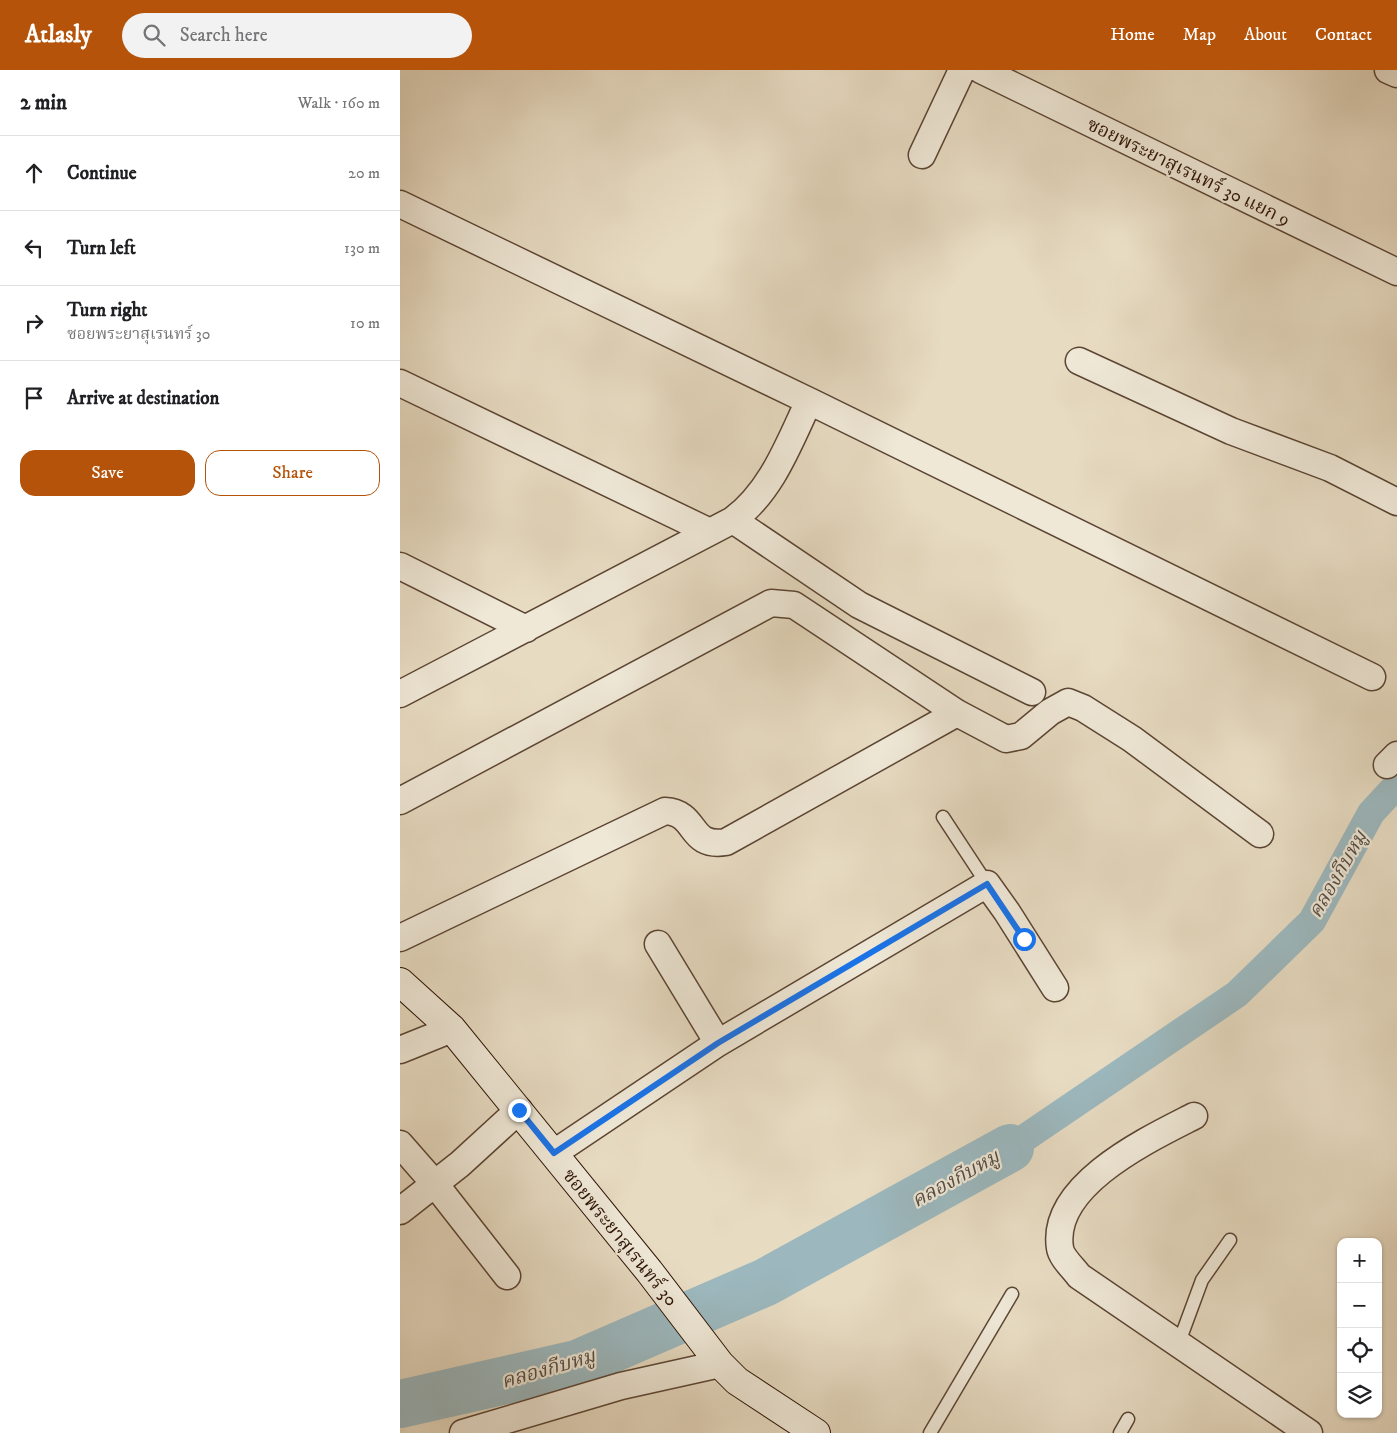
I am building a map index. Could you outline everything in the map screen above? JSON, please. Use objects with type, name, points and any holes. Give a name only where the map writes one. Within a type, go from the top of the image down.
[{"type":"street","points":[[922,155],[962,70]]},
{"type":"street","name":"ซอยพระยาสุเรนทร์ 30 แยก 9","points":[[981,70],[1397,272]]},
{"type":"street","points":[[1388,70],[1397,74]]},
{"type":"street","points":[[400,204],[1372,676]]},
{"type":"street","points":[[1079,361],[1231,431],[1330,468],[1397,502]]},
{"type":"street","points":[[400,383],[710,532]]},
{"type":"street","points":[[400,694],[733,520],[750,507],[775,473],[809,401]]},
{"type":"street","points":[[733,520],[859,605],[1032,692]]},
{"type":"street","points":[[400,566],[526,629]]},
{"type":"street","points":[[400,801],[771,603],[794,605],[957,713],[1006,739],[1021,736],[1050,712],[1068,702],[1083,708],[1132,739],[1260,834]]},
{"type":"street","points":[[400,938],[665,811],[676,812],[687,820],[703,841],[714,843],[726,842],[957,713]]},
{"type":"street","points":[[554,1153],[718,1043],[987,884],[1055,988]]},
{"type":"street","points":[[658,944],[718,1043]]},
{"type":"street","name":"ซอยพระยาสุเรนทร์ 30","points":[[400,982],[452,1029],[649,1271],[714,1356],[737,1381],[816,1433]]},
{"type":"street","points":[[400,1050],[452,1029]]},
{"type":"street","points":[[400,1211],[435,1184],[519,1110]]},
{"type":"street","points":[[1194,1116],[1130,1149],[1087,1182],[1061,1221],[1060,1249],[1079,1276],[1309,1433]]},
{"type":"street","points":[[400,1144],[435,1184],[508,1276]]},
{"type":"street","points":[[463,1433],[714,1356]]},
{"type":"lane","points":[[943,817],[987,884]]},
{"type":"lane","points":[[1178,1345],[1202,1280],[1230,1240]]},
{"type":"lane","points":[[930,1433],[1012,1294]]},
{"type":"lane","points":[[1120,1433],[1128,1419]]},
{"type":"waterway","name":"คลองกีบหมู","points":[[1010,1148],[1237,994],[1312,921],[1371,813],[1397,785]]},
{"type":"waterway","name":"คลองกีบหมู","points":[[400,1404],[577,1364],[766,1282],[1010,1148]]},
{"type":"route","points":[[519,1110],[554,1153],[718,1043],[987,884],[1024,939]]}]
